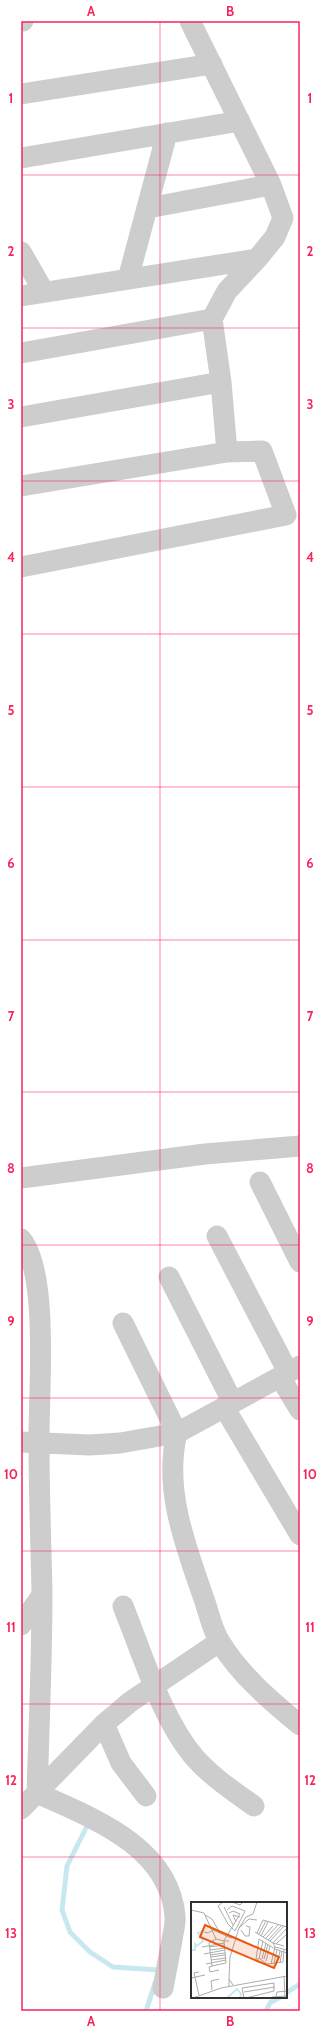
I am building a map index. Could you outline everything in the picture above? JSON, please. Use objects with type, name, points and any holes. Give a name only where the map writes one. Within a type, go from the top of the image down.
[{"type":"street","points":[[190,21],[271,185],[283,218],[275,237],[257,260],[227,291],[212,319],[221,382],[227,452]]},
{"type":"street","points":[[21,94],[212,64]]},
{"type":"street","points":[[21,158],[240,121]]},
{"type":"street","points":[[128,279],[167,133]]},
{"type":"street","points":[[148,208],[271,185]]},
{"type":"street","points":[[21,252],[44,292]]},
{"type":"street","points":[[21,296],[257,260]]},
{"type":"street","points":[[21,353],[212,319]]},
{"type":"street","points":[[21,417],[221,382]]},
{"type":"street","points":[[21,486],[227,452],[262,451],[286,515],[21,567]]},
{"type":"street","points":[[21,1178],[205,1154],[300,1146]]},
{"type":"street","points":[[260,1182],[300,1262]]},
{"type":"street","points":[[217,1236],[289,1372],[300,1410]]},
{"type":"street","points":[[21,1239],[30,1258],[36,1280],[40,1314],[30,1443],[42,1595],[37,1793]]},
{"type":"street","points":[[169,1277],[228,1405],[300,1535]]},
{"type":"street","points":[[123,1323],[177,1433],[174,1444],[174,1491],[181,1527],[219,1642],[252,1682],[300,1725]]},
{"type":"street","points":[[30,1443],[90,1445],[120,1443],[177,1433],[289,1372]]},
{"type":"street","points":[[21,1625],[42,1595]]},
{"type":"street","points":[[123,1606],[164,1710],[194,1757],[216,1779],[254,1806]]},
{"type":"street","points":[[21,1809],[104,1724],[130,1702],[219,1642]]},
{"type":"street","points":[[104,1724],[122,1763],[146,1796]]},
{"type":"street","points":[[37,1793],[92,1818],[143,1851],[160,1873],[173,1902],[176,1918],[163,1988]]},
{"type":"waterway","points":[[89,1822],[67,1866],[62,1910],[70,1932],[90,1952],[113,1967],[159,1970],[158,1973]]},
{"type":"waterway","points":[[146,2011],[155,1983]]},
{"type":"waterway","points":[[287,1992],[300,1984]]},
{"type":"waterway","points":[[266,2011],[270,2003],[278,1998]]}]
